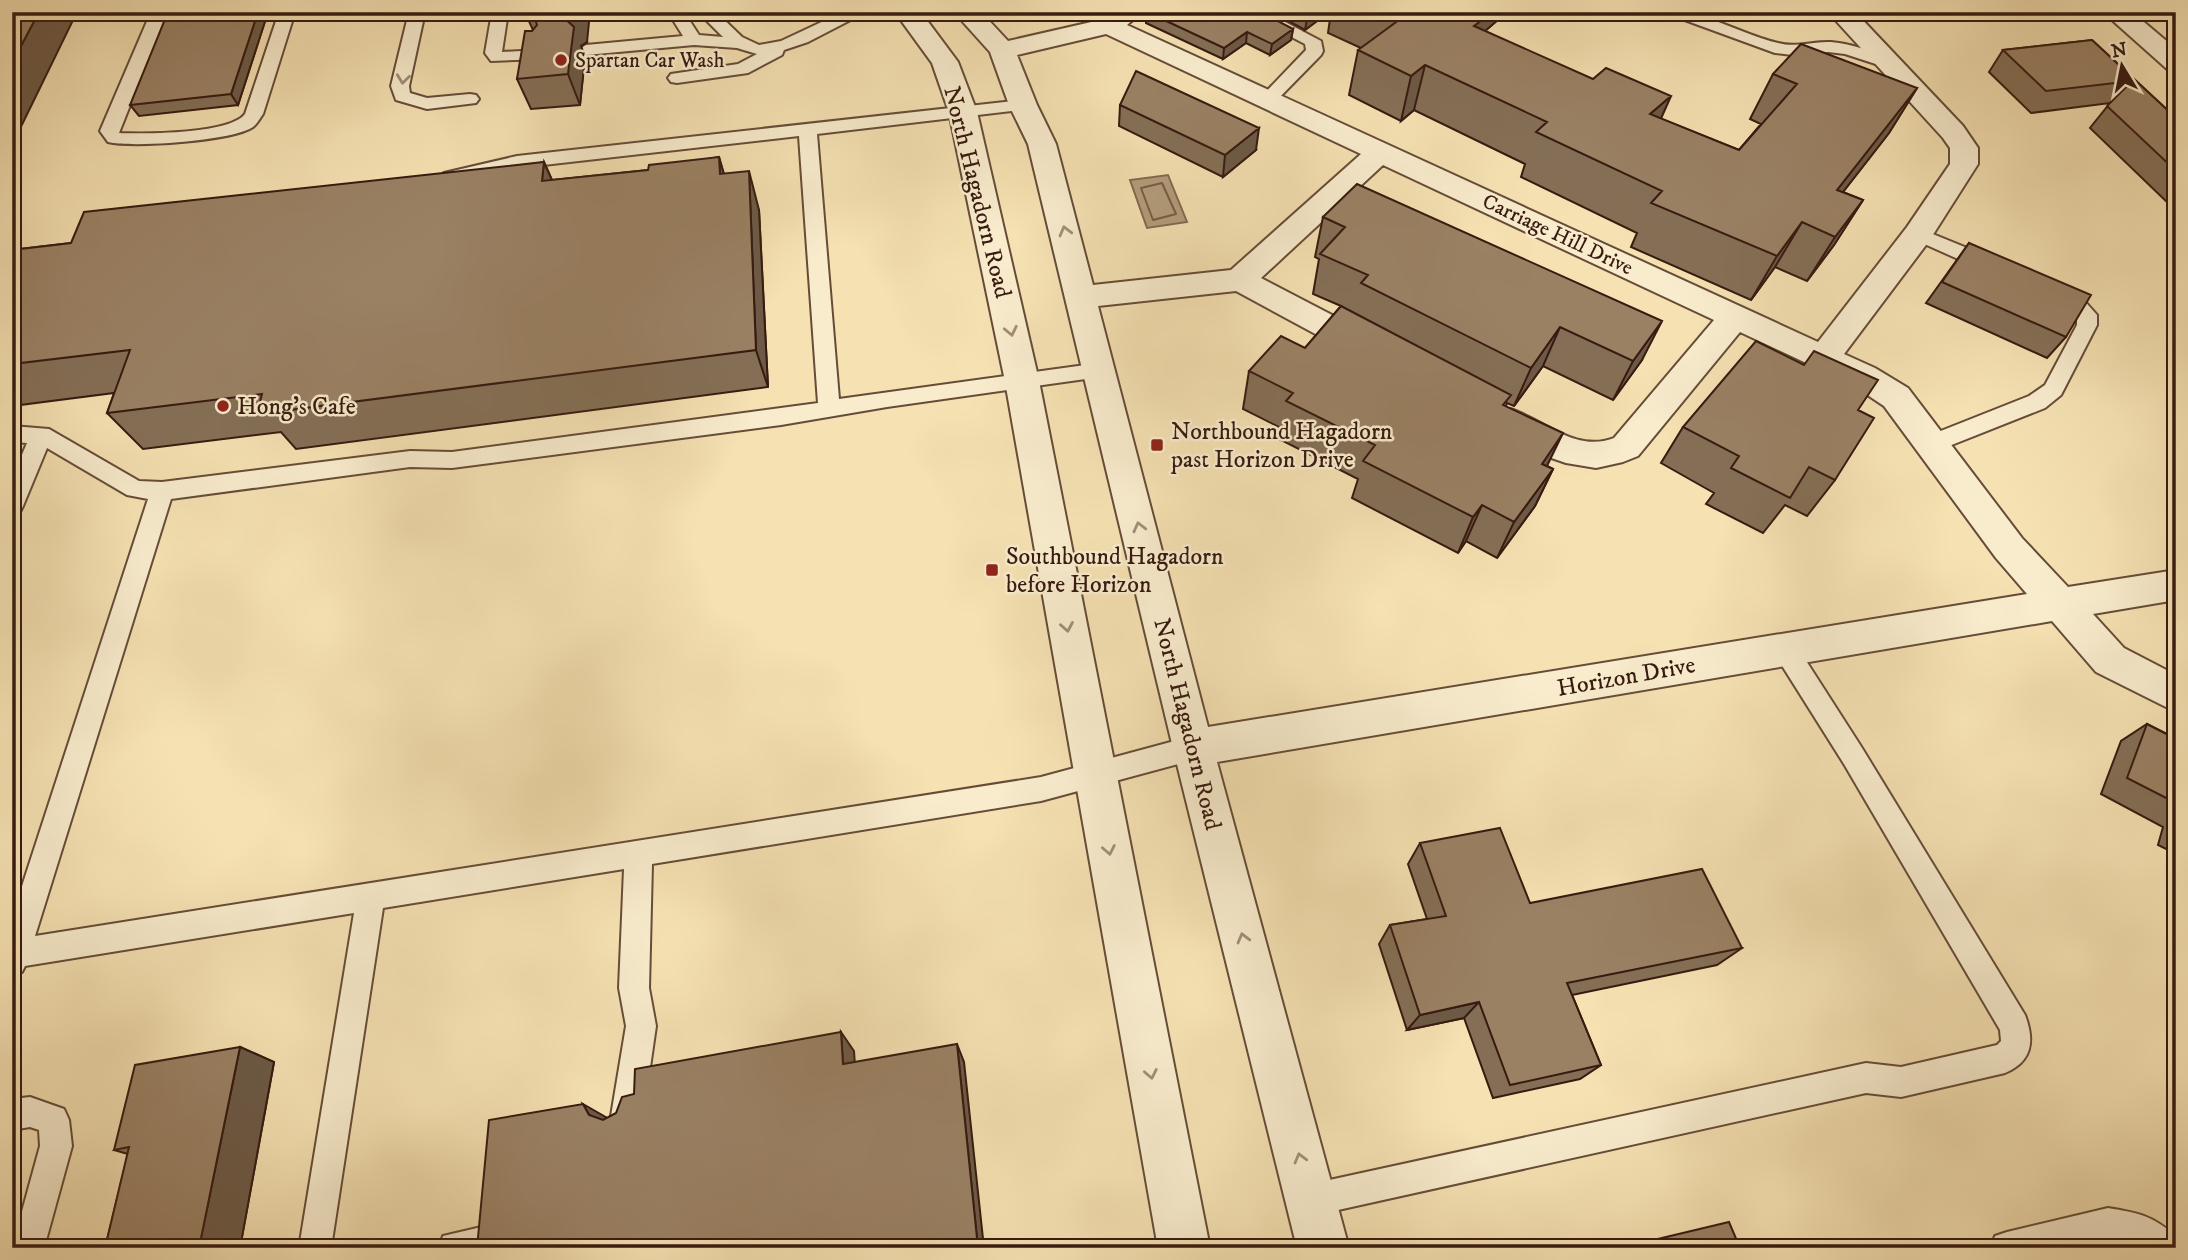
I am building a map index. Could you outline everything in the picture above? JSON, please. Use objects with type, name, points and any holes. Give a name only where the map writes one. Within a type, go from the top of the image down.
[{"type":"street","name":"North Hagadorn Road","points":[[915,12],[913,19],[945,62],[963,113],[1022,381],[1184,1248]]},
{"type":"street","name":"North Hagadorn Road","points":[[967,12],[1002,50],[1023,106],[1042,144],[1323,1248]]},
{"type":"street","points":[[1824,357],[1918,234],[1964,163],[1964,148],[1953,132],[1841,12]]},
{"type":"street","points":[[2116,12],[2176,63]]},
{"type":"street","points":[[1002,50],[1119,19]]},
{"type":"street","name":"Carriage Hill Drive","points":[[1119,19],[1268,99],[1863,376],[1896,397],[2009,548],[2058,603]]},
{"type":"street","points":[[1240,280],[1381,151]]},
{"type":"street","points":[[1082,297],[1240,280],[1400,364]]},
{"type":"street","points":[[1486,410],[1560,449],[1584,456],[1609,456],[1626,447],[1735,317]]},
{"type":"street","name":"Horizon Drive","points":[[1194,748],[2176,584]]},
{"type":"street","points":[[2058,603],[2110,660],[2176,695]]},
{"type":"lane","points":[[159,12],[109,131],[114,138],[132,140],[227,130],[246,124],[254,114],[287,12]]},
{"type":"lane","points":[[416,12],[400,86],[402,96],[412,102],[428,104],[470,99]]},
{"type":"lane","points":[[500,12],[493,53],[496,57],[539,55]]},
{"type":"lane","points":[[676,12],[694,40]]},
{"type":"lane","points":[[706,12],[750,48],[764,51],[782,48]]},
{"type":"lane","points":[[677,78],[742,69],[833,21],[858,12]]},
{"type":"lane","points":[[1252,12],[1313,41],[1315,51],[1268,99]]},
{"type":"lane","points":[[1677,12],[1774,48],[1800,51],[1828,47],[1847,49],[1888,63]]},
{"type":"lane","points":[[586,50],[694,40],[741,43]]},
{"type":"lane","points":[[428,183],[517,162],[1023,106]]},
{"type":"lane","points":[[808,130],[829,408]]},
{"type":"lane","points":[[1918,234],[2014,276]]},
{"type":"lane","points":[[1931,444],[2037,402],[2053,390],[2087,325],[2087,315],[2074,302],[2038,286]]},
{"type":"lane","points":[[12,434],[41,435],[135,489],[162,491],[410,459],[452,460],[781,417],[1100,371]]},
{"type":"lane","points":[[12,506],[41,435]]},
{"type":"lane","points":[[162,491],[13,956],[1028,791],[1194,748]]},
{"type":"lane","points":[[1311,1200],[1866,1078],[1901,1082],[2005,1058],[2017,1046],[2014,1026],[1853,756],[1785,649]]},
{"type":"lane","points":[[627,1116],[641,1026],[634,988],[638,855]]},
{"type":"lane","points":[[315,1248],[370,898]]},
{"type":"lane","points":[[12,1115],[30,1112],[53,1120],[56,1146],[28,1248]]},
{"type":"lane","points":[[2007,1248],[2108,1224],[2144,1230],[2165,1248]]},
{"type":"lane","points":[[455,1248],[490,1241]]},
{"type":"water","points":[[1168,175],[1187,222],[1147,228],[1130,180]]},
{"type":"building","points":[[12,12],[39,12],[12,63]]},
{"type":"building","points":[[168,12],[258,12],[231,94],[130,105]]},
{"type":"building","points":[[528,12],[574,12],[564,18],[574,27],[568,74],[517,79],[525,31],[532,31],[537,25],[535,19],[527,17]]},
{"type":"building","points":[[1147,12],[1261,12],[1293,29],[1272,44],[1247,32],[1224,48]]},
{"type":"building","points":[[1295,12],[1316,12],[1307,19]]},
{"type":"building","points":[[1392,12],[1466,12],[1482,20],[1474,26],[1593,79],[1606,68],[1671,96],[1650,114],[1739,150],[1797,84],[1773,74],[1801,44],[1917,88],[1837,190],[1863,200],[1835,237],[1802,222],[1777,256],[1651,203],[1662,191],[1536,132],[1547,122],[1425,65],[1411,76],[1358,50],[1403,17]]},
{"type":"building","points":[[2092,40],[2176,118],[2176,171],[2107,106],[2132,81],[2046,91],[2003,50]]},
{"type":"building","points":[[1136,71],[1259,128],[1225,155],[1120,105]]},
{"type":"building","points":[[719,157],[720,174],[749,171],[756,350],[266,413],[267,405],[259,406],[262,394],[107,413],[130,350],[12,364],[12,250],[71,243],[84,212],[544,162],[542,181],[648,170],[649,165]]},
{"type":"building","points":[[1357,184],[1662,321],[1633,361],[1560,327],[1531,368],[1361,283],[1368,275],[1320,254],[1345,227],[1323,217]]},
{"type":"building","points":[[1969,243],[2091,295],[2066,337],[1942,282]]},
{"type":"building","points":[[1341,306],[1511,395],[1503,405],[1563,433],[1542,464],[1553,469],[1514,522],[1482,505],[1473,517],[1363,461],[1375,445],[1286,401],[1293,393],[1249,371],[1281,336],[1305,348]]},
{"type":"building","points":[[1756,341],[1804,365],[1814,351],[1878,380],[1858,410],[1874,418],[1835,480],[1809,467],[1790,498],[1731,468],[1739,456],[1683,427]]},
{"type":"building","points":[[2147,724],[2176,739],[2176,803],[2127,778]]},
{"type":"building","points":[[1500,828],[1530,903],[1702,869],[1742,948],[1567,983],[1601,1065],[1510,1085],[1479,1002],[1420,1015],[1390,925],[1446,916],[1420,843]]},
{"type":"building","points":[[841,1032],[843,1064],[957,1044],[978,1248],[477,1248],[489,1120],[583,1104],[589,1115],[603,1120],[616,1113],[622,1097],[634,1094],[635,1069]]},
{"type":"building","points":[[240,1047],[199,1248],[105,1248],[129,1147],[114,1150],[135,1065]]},
{"type":"building","points":[[1729,1222],[1740,1248],[1620,1248]]},
{"type":"place","name":"Spartan Car Wash","points":[[561,60]]},
{"type":"place","name":"Hong's Cafe","points":[[223,406]]},
{"type":"place","name":"Northbound Hagadorn past Horizon Drive","points":[[1157,445]]},
{"type":"place","name":"Southbound Hagadorn before Horizon","points":[[992,570]]}]
